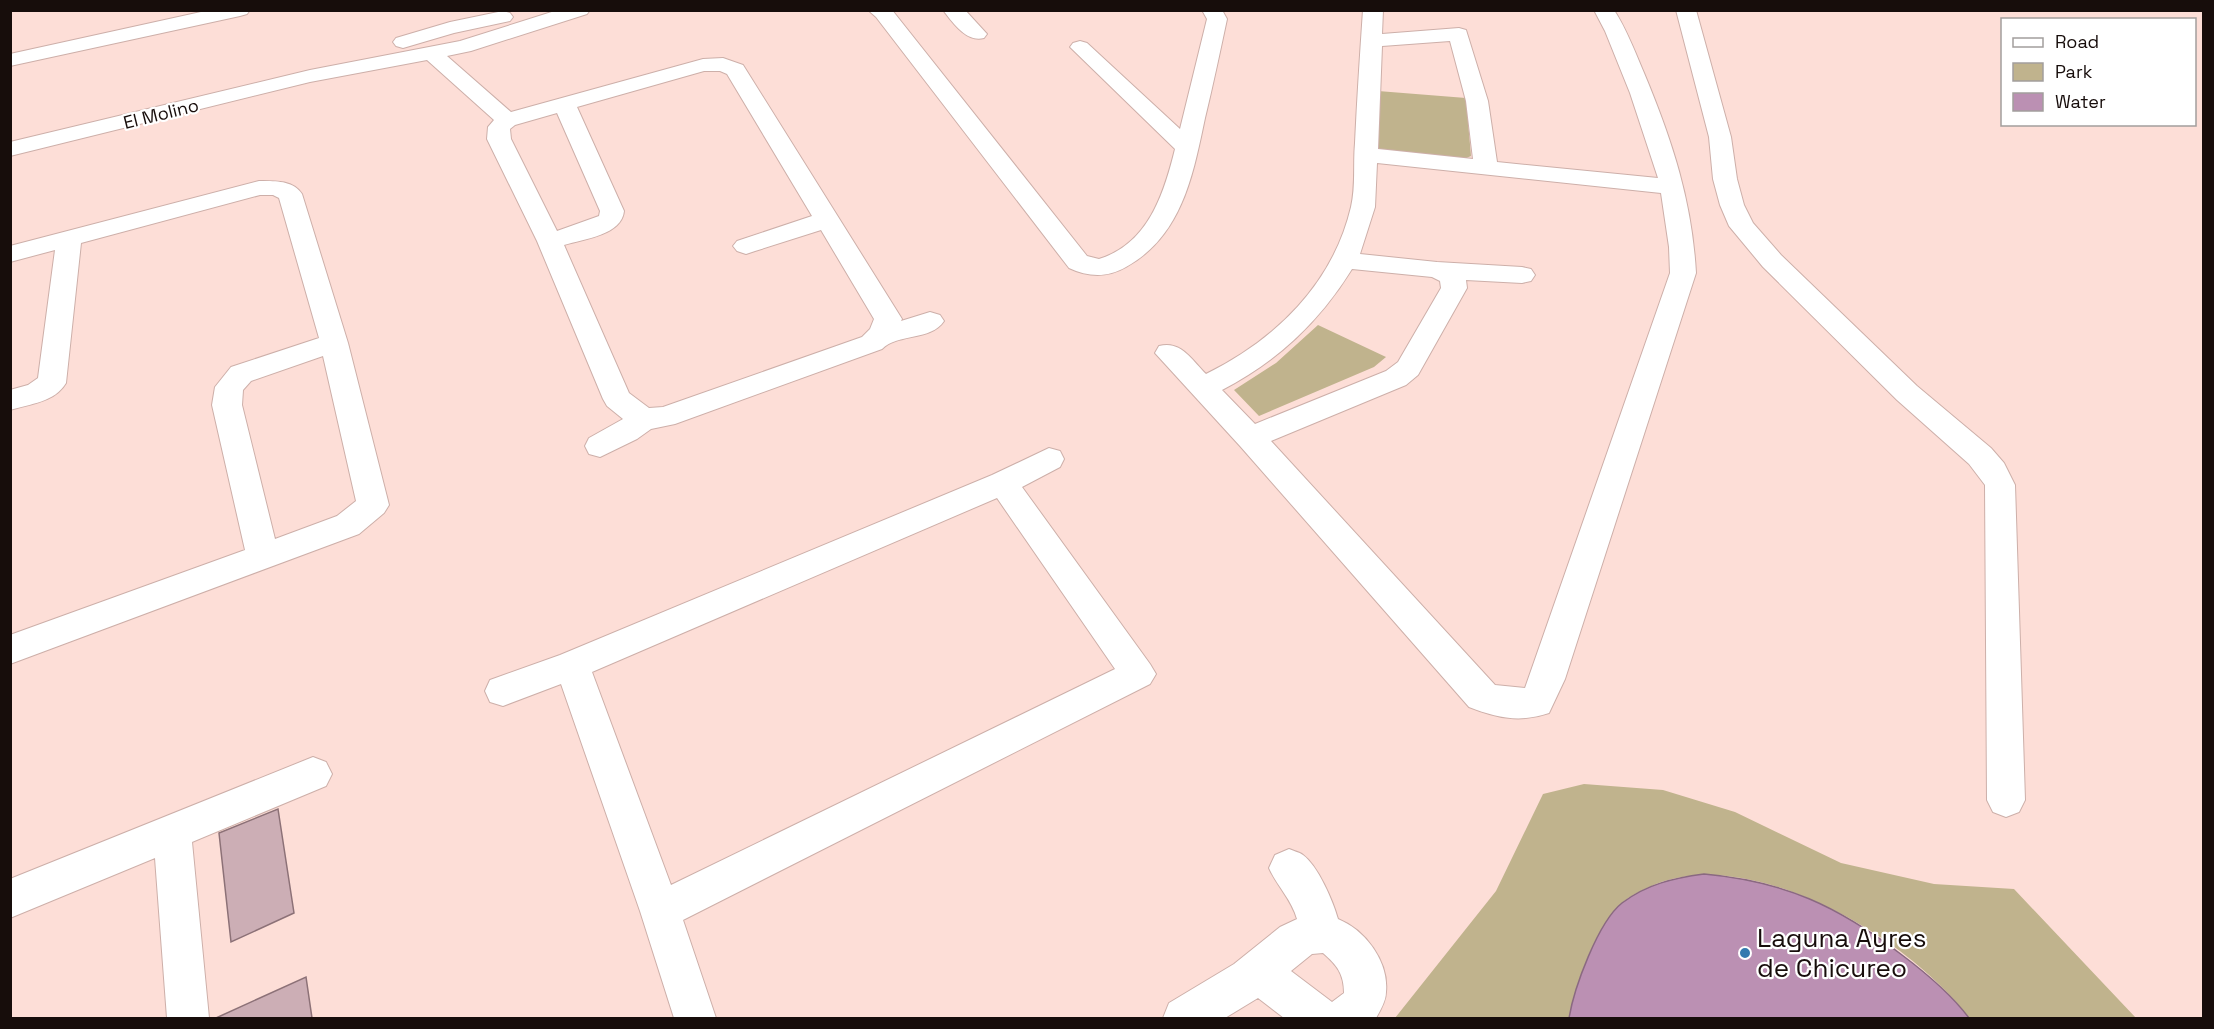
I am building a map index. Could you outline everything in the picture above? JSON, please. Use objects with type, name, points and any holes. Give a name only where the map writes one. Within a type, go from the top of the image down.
[{"type":"street","points":[[10,60],[191,15],[240,10]]},
{"type":"street","name":"El Molino","points":[[10,149],[420,51],[551,10]]},
{"type":"street","name":"El Molino","points":[[420,51],[446,19],[494,28],[580,10]]},
{"type":"street","points":[[953,10],[977,34]]},
{"type":"street","points":[[885,11],[1078,261],[1085,267],[1097,269],[1120,261],[1161,223],[1179,183],[1216,19],[1212,10]]},
{"type":"street","points":[[1203,388],[1224,378],[1269,348],[1304,317],[1327,290],[1346,260],[1363,205],[1373,10]]},
{"type":"street","points":[[1169,353],[1251,438],[1482,696],[1502,704],[1520,705],[1536,702],[1551,668],[1683,273],[1682,235],[1672,187],[1643,96],[1612,22],[1604,10]]},
{"type":"street","points":[[1686,10],[1720,137],[1725,179],[1732,205],[1742,226],[1772,261],[1907,393],[1980,456],[1993,471],[2000,485],[2006,800]]},
{"type":"street","points":[[1371,41],[1458,26],[1477,101],[1486,167]]},
{"type":"street","points":[[1080,47],[1187,148]]},
{"type":"street","points":[[420,51],[507,120]]},
{"type":"street","points":[[600,446],[627,432],[643,419],[665,417],[872,344],[882,333],[888,319],[735,70],[723,64],[704,66],[507,120],[499,127],[499,139],[550,241],[617,399],[643,419]]},
{"type":"street","points":[[550,241],[597,227],[611,220],[612,211],[564,104]]},
{"type":"street","points":[[1365,154],[1672,187]]},
{"type":"street","points":[[10,254],[259,188],[277,188],[290,194],[334,344],[373,505],[348,525],[10,650]]},
{"type":"street","points":[[746,246],[828,219]]},
{"type":"street","points":[[10,400],[38,392],[52,383],[69,238]]},
{"type":"street","points":[[1346,260],[1437,270],[1522,275]]},
{"type":"street","points":[[1251,438],[1396,378],[1408,368],[1454,288],[1452,277],[1437,270]]},
{"type":"street","points":[[882,333],[930,321]]},
{"type":"street","points":[[263,557],[227,405],[229,387],[241,374],[334,344]]},
{"type":"street","points":[[502,691],[572,665],[1003,483],[1049,459]]},
{"type":"street","points":[[660,911],[1138,674],[1003,483]]},
{"type":"street","points":[[572,665],[660,911],[694,1018]]},
{"type":"street","points":[[10,899],[312,774]]},
{"type":"street","points":[[172,832],[189,1018]]},
{"type":"street","points":[[1289,868],[1310,896],[1316,909],[1320,932]]},
{"type":"street","points":[[1184,1018],[1259,972],[1278,953],[1300,938],[1309,933],[1320,932],[1342,943],[1360,964],[1365,976],[1367,989],[1364,1001],[1358,1011],[1346,1018]]},
{"type":"street","points":[[1259,972],[1317,1018]]},
{"type":"green space","points":[[1378,91],[1466,98],[1471,156],[1464,159],[1377,151]]},
{"type":"green space","points":[[1318,325],[1386,357],[1374,367],[1259,416],[1234,390],[1276,363]]},
{"type":"green space","points":[[1584,784],[1663,790],[1735,812],[1841,863],[1934,884],[2014,889],[2136,1018],[1969,1018],[1943,988],[1910,959],[1871,931],[1828,907],[1783,889],[1738,878],[1695,875],[1647,888],[1633,895],[1612,914],[1588,957],[1569,1018],[1395,1018],[1496,891],[1543,794]]},
{"type":"water","name":"Laguna Ayres de Chicureo","points":[[1704,874],[1733,877],[1785,890],[1832,910],[1878,938],[1911,962],[1946,992],[1969,1018],[1569,1018],[1588,956],[1613,912],[1631,896],[1641,891],[1671,880]]},
{"type":"building","points":[[278,809],[294,913],[231,942],[219,833]]},
{"type":"building","points":[[306,977],[312,1018],[216,1018]]},
{"type":"place","name":"Laguna Ayres de Chicureo","points":[[1745,953]]}]
